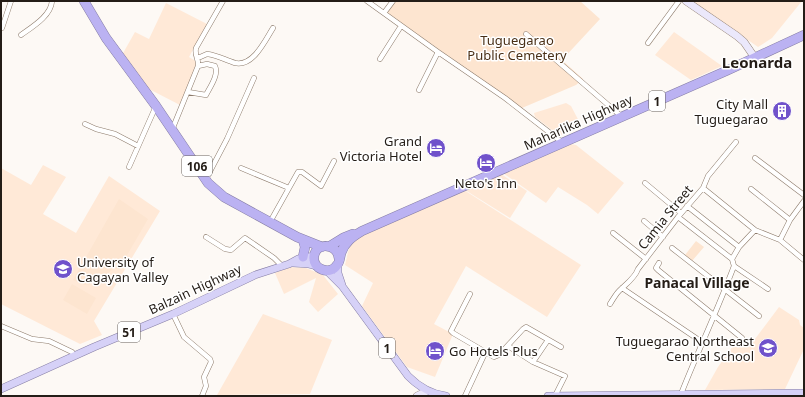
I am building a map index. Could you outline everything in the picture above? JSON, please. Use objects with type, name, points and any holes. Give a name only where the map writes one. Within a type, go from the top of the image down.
[{"type":"highway","name":"106","points":[[84,1],[106,38],[216,191],[320,251]]},
{"type":"highway","name":"Maharlika Highway","points":[[320,251],[343,238],[563,143],[804,35]]},
{"type":"highway","name":"Maharlika Highway","points":[[339,261],[343,248],[349,240],[362,231]]},
{"type":"highway","points":[[303,240],[305,247],[303,257]]},
{"type":"highway","points":[[317,266],[314,261],[320,251]]},
{"type":"highway","name":"1","points":[[320,251],[337,251],[339,261]]},
{"type":"highway","points":[[327,271],[334,268],[339,261]]},
{"type":"highway","name":"1","points":[[317,266],[321,270],[327,271]]},
{"type":"main road","name":"51","points":[[285,265],[320,251]]},
{"type":"main road","name":"1","points":[[339,261],[338,273],[342,286]]},
{"type":"main road","name":"51","points":[[285,265],[298,263],[317,266]]},
{"type":"main road","name":"Balzain Highway","points":[[2,389],[173,314],[258,274],[285,265]]},
{"type":"main road","name":"1","points":[[327,271],[342,286],[408,376],[416,384],[427,391],[446,396]]},
{"type":"main road","points":[[548,396],[681,394],[757,395],[804,393]]},
{"type":"street","points":[[2,28],[11,1]]},
{"type":"street","points":[[21,35],[46,15],[50,9],[52,1]]},
{"type":"street","points":[[172,130],[198,66],[198,58],[195,54],[196,48],[223,1]]},
{"type":"street","points":[[367,1],[504,98],[563,143]]},
{"type":"street","points":[[384,13],[393,1]]},
{"type":"street","points":[[648,43],[679,1]]},
{"type":"street","points":[[686,1],[737,36],[744,42],[755,58]]},
{"type":"street","points":[[380,59],[401,26]]},
{"type":"street","points":[[198,58],[207,54],[238,63],[248,60],[258,51],[273,28]]},
{"type":"street","points":[[526,34],[622,117]]},
{"type":"street","points":[[419,90],[438,52]]},
{"type":"street","points":[[215,66],[222,58]]},
{"type":"street","points":[[198,66],[207,64],[215,66]]},
{"type":"street","points":[[188,92],[206,95],[216,72],[215,66]]},
{"type":"street","points":[[206,179],[227,139],[254,78]]},
{"type":"street","points":[[129,167],[156,106]]},
{"type":"street","points":[[85,124],[96,129],[115,134],[138,146]]},
{"type":"street","name":"Camia Street","points":[[610,304],[622,288],[629,282],[687,206],[703,188],[708,176],[736,142]]},
{"type":"street","points":[[755,158],[804,195]]},
{"type":"street","points":[[270,222],[298,172],[302,172],[321,186],[334,161]]},
{"type":"street","points":[[241,168],[289,188]]},
{"type":"street","points":[[645,183],[732,259],[734,266],[715,316],[702,342],[681,394]]},
{"type":"street","points":[[703,188],[755,230],[780,240],[804,260]]},
{"type":"street","points":[[751,189],[790,220]]},
{"type":"street","points":[[780,240],[790,220],[804,201]]},
{"type":"street","points":[[687,206],[739,247]]},
{"type":"street","points":[[644,221],[663,236]]},
{"type":"street","points":[[732,259],[739,247],[755,230]]},
{"type":"street","points":[[613,233],[646,259]]},
{"type":"street","points":[[206,237],[225,249],[231,250],[245,238],[285,265]]},
{"type":"street","points":[[672,248],[759,316]]},
{"type":"street","points":[[658,266],[668,279],[742,338]]},
{"type":"street","points":[[734,266],[768,289]]},
{"type":"street","points":[[622,288],[702,342]]},
{"type":"street","points":[[470,294],[451,331],[485,353],[495,357],[500,355],[523,329],[526,328],[561,347]]},
{"type":"street","points":[[173,314],[184,337],[210,359],[211,362],[204,376],[206,386],[202,396]]},
{"type":"street","points":[[1,326],[32,340],[50,341],[72,352],[75,356]]},
{"type":"street","points":[[533,362],[548,340]]},
{"type":"street","points":[[508,346],[533,362],[565,376],[555,396]]},
{"type":"street","points":[[465,396],[485,353]]},
{"type":"street","points":[[417,396],[427,391]]},
{"type":"shaded area","points":[[697,1],[802,1],[772,38],[758,47],[695,3]]},
{"type":"shaded area","points":[[166,3],[207,24],[189,57],[197,62],[180,105],[147,88],[122,55],[135,32],[149,39]]},
{"type":"shaded area","points":[[674,32],[722,66],[691,80],[655,55]]},
{"type":"shaded area","points":[[566,103],[571,106],[581,125],[560,136],[535,117],[534,113]]},
{"type":"shaded area","points":[[570,144],[576,145],[624,183],[598,214],[587,205],[558,187],[546,203],[503,173]]},
{"type":"shaded area","name":"University of Cagayan Valley","points":[[43,165],[66,177],[43,214],[76,233],[109,176],[160,211],[94,321],[102,335],[80,344],[1,304],[1,168],[31,185]]},
{"type":"shaded area","points":[[501,174],[527,191],[510,218],[465,190]]},
{"type":"shaded area","points":[[464,190],[581,265],[547,317],[466,266],[434,324],[453,334],[435,377],[407,367],[362,306],[373,283],[345,265],[351,244],[356,239],[366,233]]},
{"type":"shaded area","points":[[290,267],[306,268],[323,275],[338,294],[318,312],[309,302],[316,278],[284,294],[275,273]]},
{"type":"shaded area","name":"Tuguegarao Northeast Central School","points":[[779,307],[799,320],[800,325],[804,328],[804,349],[785,389],[705,390],[718,367],[738,339],[749,347]]},
{"type":"shaded area","points":[[263,314],[332,340],[310,394],[217,395]]},
{"type":"green space","name":"Tuguegarao Public Cemetery","points":[[396,1],[580,1],[600,19],[562,60],[583,79],[576,85],[522,108],[387,13]]},
{"type":"green space","points":[[119,199],[148,219],[119,269],[115,268],[92,284],[85,285],[73,280]]},
{"type":"green space","points":[[696,241],[704,247],[692,261],[685,255]]},
{"type":"green space","points":[[72,284],[96,298],[87,314],[63,300]]},
{"type":"place","name":"City Mall Tuguegarao","points":[[782,111]]},
{"type":"place","name":"Grand Victoria Hotel","points":[[436,148]]},
{"type":"place","name":"Neto's Inn","points":[[486,163]]},
{"type":"place","name":"University of Cagayan Valley","points":[[63,269]]},
{"type":"place","name":"Tuguegarao Northeast Central School","points":[[768,348]]},
{"type":"place","name":"Go Hotels Plus","points":[[435,351]]},
{"type":"district","name":"Leonarda","points":[[757,62]]},
{"type":"district","name":"Panacal Village","points":[[697,282]]}]
